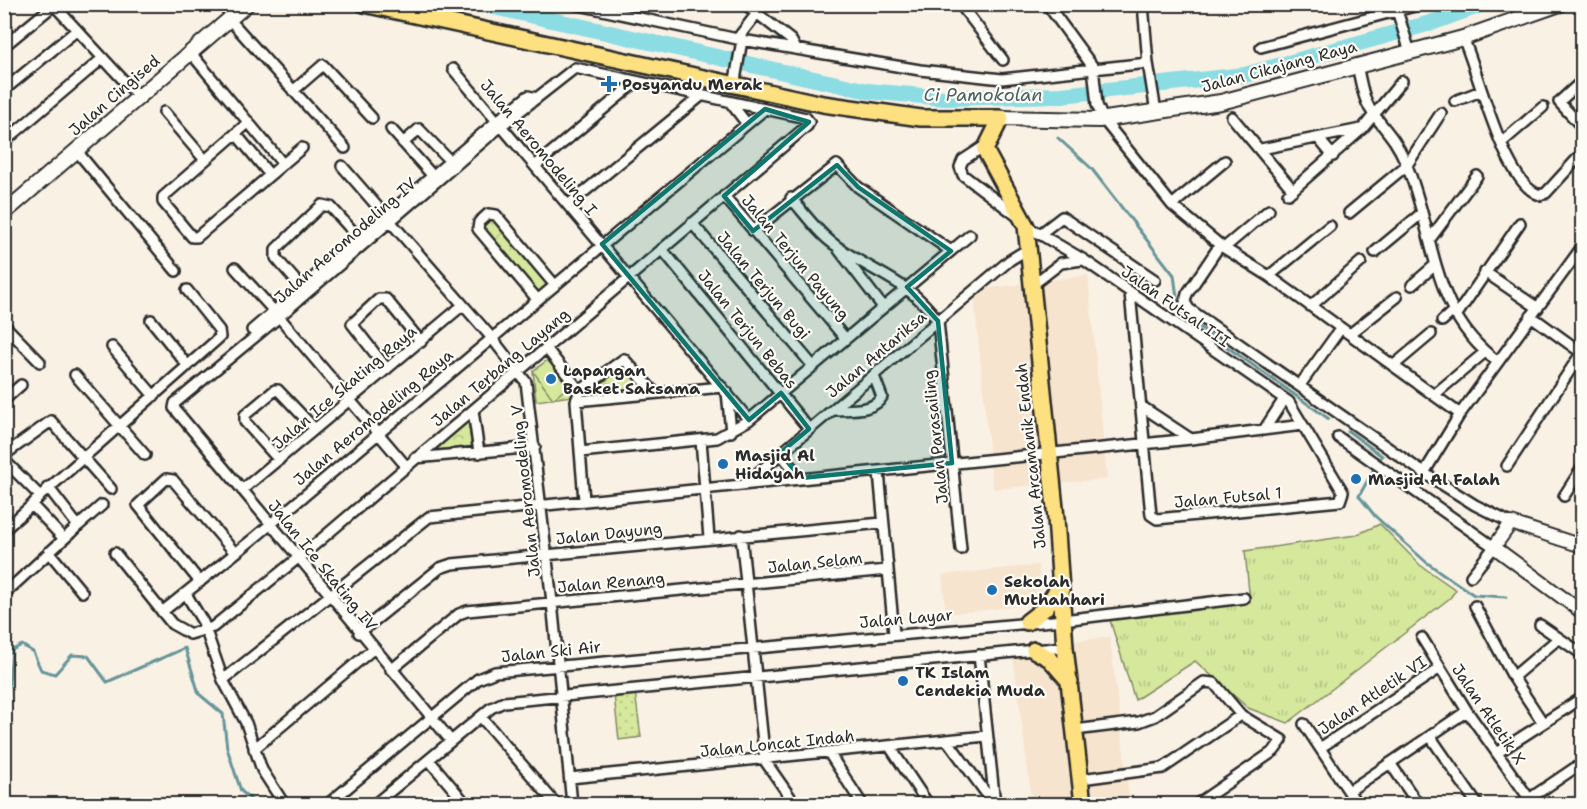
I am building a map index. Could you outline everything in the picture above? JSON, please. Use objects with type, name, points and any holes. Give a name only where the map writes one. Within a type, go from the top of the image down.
[{"type":"main road","name":"Jalan Cingised","points":[[4,213],[76,150],[135,93],[190,52],[247,4]]},
{"type":"main road","name":"Jalan Cikajang Raya","points":[[364,4],[823,104],[921,118],[1103,119],[1221,102],[1409,49],[1463,38],[1560,4]]},
{"type":"main road","points":[[986,145],[1001,118]]},
{"type":"main road","name":"Jalan Arcamanik Endah","points":[[986,145],[987,155],[1024,223],[1028,249],[1049,454],[1065,647],[1083,804]]},
{"type":"main road","points":[[1027,622],[1045,608],[1060,586]]},
{"type":"main road","points":[[1034,650],[1050,659],[1070,682]]},
{"type":"street","points":[[574,4],[740,41],[920,70],[1002,79],[1149,66]]},
{"type":"street","points":[[745,4],[791,40],[796,50]]},
{"type":"street","points":[[975,4],[963,8],[1003,60]]},
{"type":"street","points":[[1047,4],[1094,72],[1097,105],[1103,119],[1172,205],[1222,246],[1269,276],[1460,414]]},
{"type":"street","points":[[1143,4],[1156,112]]},
{"type":"street","points":[[1261,47],[1422,4]]},
{"type":"street","points":[[4,46],[53,5],[135,93]]},
{"type":"street","points":[[735,83],[740,41],[758,12]]},
{"type":"street","points":[[1399,12],[1409,49]]},
{"type":"street","points":[[230,20],[345,148]]},
{"type":"street","points":[[4,90],[77,30]]},
{"type":"street","points":[[1463,38],[1507,157],[1532,192],[1540,195],[1546,193],[1577,159],[1582,159]]},
{"type":"street","points":[[190,52],[283,164]]},
{"type":"street","points":[[4,142],[103,58]]},
{"type":"street","points":[[1357,64],[1368,104],[1375,116],[1392,134],[1407,165],[1430,240],[1434,266],[1454,314],[1485,352],[1498,362]]},
{"type":"street","points":[[293,91],[323,65],[372,118]]},
{"type":"street","name":"Jalan Aeromodeling IV","points":[[252,330],[276,316],[302,288],[358,237],[387,218],[449,160],[537,98],[575,68],[806,118],[809,122]]},
{"type":"street","name":"Jalan Aeromodeling I","points":[[453,69],[749,420]]},
{"type":"street","points":[[1232,117],[1261,149],[1290,192],[1363,128],[1402,81]]},
{"type":"street","points":[[1582,81],[1558,102],[1582,127]]},
{"type":"street","points":[[535,166],[636,82]]},
{"type":"street","points":[[1455,101],[1481,91]]},
{"type":"street","points":[[568,205],[701,96]]},
{"type":"street","points":[[730,102],[747,124]]},
{"type":"street","points":[[1501,143],[1543,107]]},
{"type":"street","name":"Jalan Aeromodeling Raya","points":[[162,612],[235,554],[765,109]]},
{"type":"street","points":[[164,112],[205,160]]},
{"type":"street","points":[[1349,213],[1407,165],[1441,112]]},
{"type":"street","points":[[249,122],[162,200],[195,237],[302,148]]},
{"type":"street","name":"Jalan Terbang Layang","points":[[206,630],[298,558],[520,371],[809,122]]},
{"type":"street","name":"Jalan Aeromodeling IV","points":[[174,405],[387,218],[499,124]]},
{"type":"street","points":[[1261,149],[1363,128]]},
{"type":"street","points":[[391,129],[432,175]]},
{"type":"street","points":[[403,142],[419,129],[423,130],[449,160]]},
{"type":"street","points":[[236,134],[270,175]]},
{"type":"street","points":[[1318,138],[1333,156]]},
{"type":"street","name":"Jalan Futsal III","points":[[986,145],[963,160],[960,167],[963,175],[1024,223],[1084,260],[1287,401]]},
{"type":"street","points":[[76,150],[176,271]]},
{"type":"street","points":[[1172,205],[1225,161]]},
{"type":"street","points":[[753,231],[791,198],[837,165],[858,187],[951,251]]},
{"type":"street","name":"Jalan Aeromodeling V","points":[[342,166],[520,371],[526,382],[542,504],[572,804]]},
{"type":"street","points":[[1430,240],[1477,176]]},
{"type":"street","name":"Jalan Terjun Payung","points":[[724,196],[845,338]]},
{"type":"street","points":[[791,198],[835,245],[883,307]]},
{"type":"street","points":[[302,288],[276,258],[276,249],[322,205],[332,207],[358,237]]},
{"type":"street","points":[[1269,210],[1222,246],[1187,294],[1185,302],[1189,309],[1424,473],[1474,505],[1511,523],[1582,546]]},
{"type":"street","points":[[1376,252],[1422,213]]},
{"type":"street","points":[[537,299],[478,230],[479,222],[488,214],[496,215],[554,284]]},
{"type":"street","points":[[1042,235],[1056,219],[1062,217],[1071,220],[1155,279]]},
{"type":"street","name":"Jalan Terjun Bugi","points":[[692,223],[813,366]]},
{"type":"street","points":[[1442,321],[1454,314],[1520,223]]},
{"type":"street","points":[[1269,276],[1330,226]]},
{"type":"street","points":[[580,452],[717,438],[731,432],[749,420],[970,235]]},
{"type":"street","points":[[835,245],[907,287],[924,301],[939,321]]},
{"type":"street","points":[[1424,473],[1460,414],[1582,247]]},
{"type":"street","name":"Jalan Terjun Bebas","points":[[662,249],[809,429]]},
{"type":"street","name":"Jalan Antariksa","points":[[745,483],[1010,260],[1028,249]]},
{"type":"street","points":[[1031,286],[1061,262],[1071,259],[1084,260]]},
{"type":"street","points":[[1311,306],[1361,262]]},
{"type":"street","points":[[1412,285],[1434,266]]},
{"type":"street","points":[[235,268],[406,466]]},
{"type":"street","points":[[1485,272],[1582,353],[1507,466]]},
{"type":"street","points":[[4,530],[48,487],[84,458],[220,337],[220,333],[187,290]]},
{"type":"street","points":[[1130,293],[1144,444]]},
{"type":"street","points":[[1350,334],[1397,297]]},
{"type":"street","points":[[387,369],[352,324],[379,299],[386,299],[421,342]]},
{"type":"street","name":"Jalan Ice Skating Raya","points":[[242,490],[463,305]]},
{"type":"street","points":[[152,320],[188,366]]},
{"type":"street","name":"Jalan Parasailing","points":[[939,321],[961,549]]},
{"type":"street","points":[[4,325],[40,362]]},
{"type":"street","points":[[1300,385],[1341,328]]},
{"type":"street","points":[[1393,366],[1431,334]]},
{"type":"street","points":[[112,347],[154,396]]},
{"type":"street","points":[[546,348],[580,391]]},
{"type":"street","points":[[1434,395],[1485,352]]},
{"type":"street","points":[[584,500],[576,402],[580,391],[624,359],[655,393]]},
{"type":"street","points":[[75,375],[118,428],[145,455]]},
{"type":"street","points":[[832,410],[872,407],[878,403],[882,397],[874,375]]},
{"type":"street","points":[[4,400],[21,385]]},
{"type":"street","points":[[576,402],[655,393],[724,389],[731,432]]},
{"type":"street","points":[[279,460],[245,422],[245,415],[278,390],[315,429]]},
{"type":"street","points":[[223,680],[429,517],[745,483],[879,472],[1191,440],[1303,425],[1287,401],[1264,430]]},
{"type":"street","name":"Jalan Ice Skating IV","points":[[174,405],[328,596],[451,741]]},
{"type":"street","points":[[1141,406],[1191,440]]},
{"type":"street","points":[[473,410],[479,453]]},
{"type":"street","points":[[40,496],[6,462],[48,420],[111,489]]},
{"type":"street","name":"Jalan Futsal 1","points":[[1144,444],[1151,515],[1157,519],[1340,501],[1343,498],[1343,492],[1303,425]]},
{"type":"street","points":[[1338,437],[1582,612]]},
{"type":"street","points":[[701,440],[709,538]]},
{"type":"street","points":[[415,458],[535,447]]},
{"type":"street","points":[[780,453],[801,478]]},
{"type":"street","points":[[1564,496],[1582,468]]},
{"type":"street","points":[[879,472],[886,570],[894,634]]},
{"type":"street","points":[[200,582],[138,505],[166,479],[173,480],[235,554]]},
{"type":"street","points":[[48,487],[78,526]]},
{"type":"street","points":[[32,505],[64,540]]},
{"type":"street","points":[[4,594],[102,505]]},
{"type":"street","name":"Jalan Dayung","points":[[359,633],[440,568],[452,564],[882,523]]},
{"type":"street","points":[[1471,576],[1511,523]]},
{"type":"street","points":[[741,535],[765,761],[795,804]]},
{"type":"street","points":[[49,552],[82,592]]},
{"type":"street","points":[[115,554],[172,624],[183,632],[206,630]]},
{"type":"street","name":"Jalan Selam","points":[[746,584],[886,570]]},
{"type":"street","name":"Jalan Renang","points":[[391,670],[459,614],[552,602],[746,584]]},
{"type":"street","points":[[186,594],[206,630],[223,680],[246,723],[267,779],[284,804]]},
{"type":"street","name":"Jalan Layar","points":[[752,647],[1063,620],[1244,598]]},
{"type":"street","points":[[1475,606],[1513,676],[1543,723]]},
{"type":"street","points":[[1540,625],[1582,654]]},
{"type":"street","name":"Jalan Atletik X","points":[[1422,638],[1467,711],[1531,802]]},
{"type":"street","points":[[1513,676],[1559,638]]},
{"type":"street","name":"Jalan Ski Air","points":[[328,804],[486,674],[752,647]]},
{"type":"street","points":[[376,804],[497,704],[1065,647]]},
{"type":"street","points":[[254,749],[373,649]]},
{"type":"street","points":[[979,655],[994,804]]},
{"type":"street","name":"Jalan Atletik VI","points":[[1320,748],[1440,668]]},
{"type":"street","points":[[1075,730],[1139,722],[1155,716],[1209,681],[1241,715],[1282,740],[1274,751],[1197,804]]},
{"type":"street","points":[[1497,753],[1582,698]]},
{"type":"street","points":[[1348,790],[1467,711]]},
{"type":"street","points":[[1081,778],[1163,768],[1241,715]]},
{"type":"street","points":[[481,717],[556,804]]},
{"type":"street","points":[[1304,724],[1356,804]]},
{"type":"street","name":"Jalan Loncat Indah","points":[[570,778],[765,761],[986,736]]},
{"type":"street","points":[[1430,736],[1477,804]]},
{"type":"street","points":[[947,740],[994,804]]},
{"type":"street","points":[[890,747],[928,804]]},
{"type":"street","points":[[829,753],[862,804]]},
{"type":"street","points":[[429,760],[466,804]]},
{"type":"street","points":[[1390,763],[1418,804]]},
{"type":"street","points":[[1531,802],[1582,763]]},
{"type":"highlighted area","points":[[765,109],[809,122],[724,196],[753,231],[837,165],[858,187],[951,251],[907,287],[938,321],[952,463],[801,478],[780,453],[809,429],[781,393],[749,420],[602,244]]},
{"type":"shaded area","points":[[1088,275],[1107,479],[993,489],[974,297],[983,289]]},
{"type":"shaded area","name":"Sekolah Muthahhari","points":[[1038,565],[1042,604],[946,614],[942,575]]},
{"type":"shaded area","points":[[1110,637],[1130,804],[1032,804],[1012,647]]},
{"type":"green space","points":[[493,218],[548,284],[537,293],[482,227]]},
{"type":"green space","name":"Lapangan Basket Saksama","points":[[549,359],[573,396],[536,401],[533,371]]},
{"type":"green space","name":"Lapangan Basket Saksama","points":[[549,359],[569,386],[553,399],[533,371]]},
{"type":"green space","points":[[617,365],[624,365],[646,390],[585,395],[584,392]]},
{"type":"green space","points":[[468,418],[472,449],[427,453]]},
{"type":"green space","points":[[1380,524],[1420,565],[1456,590],[1450,598],[1288,723],[1248,708],[1195,661],[1135,700],[1109,617],[1250,602],[1245,551],[1356,535]]},
{"type":"green space","points":[[635,692],[641,737],[619,740],[614,695]]},
{"type":"waterway","name":"Ci Pamokolan","points":[[481,4],[868,91],[944,98],[1062,95],[1245,75],[1434,22],[1483,4]]},
{"type":"waterway","points":[[1058,138],[1091,168],[1174,275],[1179,313],[1329,419]]},
{"type":"waterway","points":[[1348,431],[1382,456],[1380,459]]},
{"type":"waterway","points":[[1374,469],[1359,496],[1375,516],[1426,562],[1474,595],[1506,597]]},
{"type":"waterway","points":[[4,695],[8,695],[12,650],[22,645],[33,652],[41,670],[55,674],[72,655],[88,656],[107,682],[185,648],[199,694],[223,714],[227,748],[241,791],[256,804]]},
{"type":"place","name":"Posyandu Merak","points":[[609,84]]},
{"type":"place","name":"Lapangan Basket Saksama","points":[[551,379]]},
{"type":"place","name":"Masjid Al Hidayah","points":[[723,464]]},
{"type":"place","name":"Masjid Al Falah","points":[[1356,479]]},
{"type":"place","name":"Sekolah Muthahhari","points":[[992,590]]},
{"type":"place","name":"TK Islam Cendekia Muda","points":[[903,681]]}]
